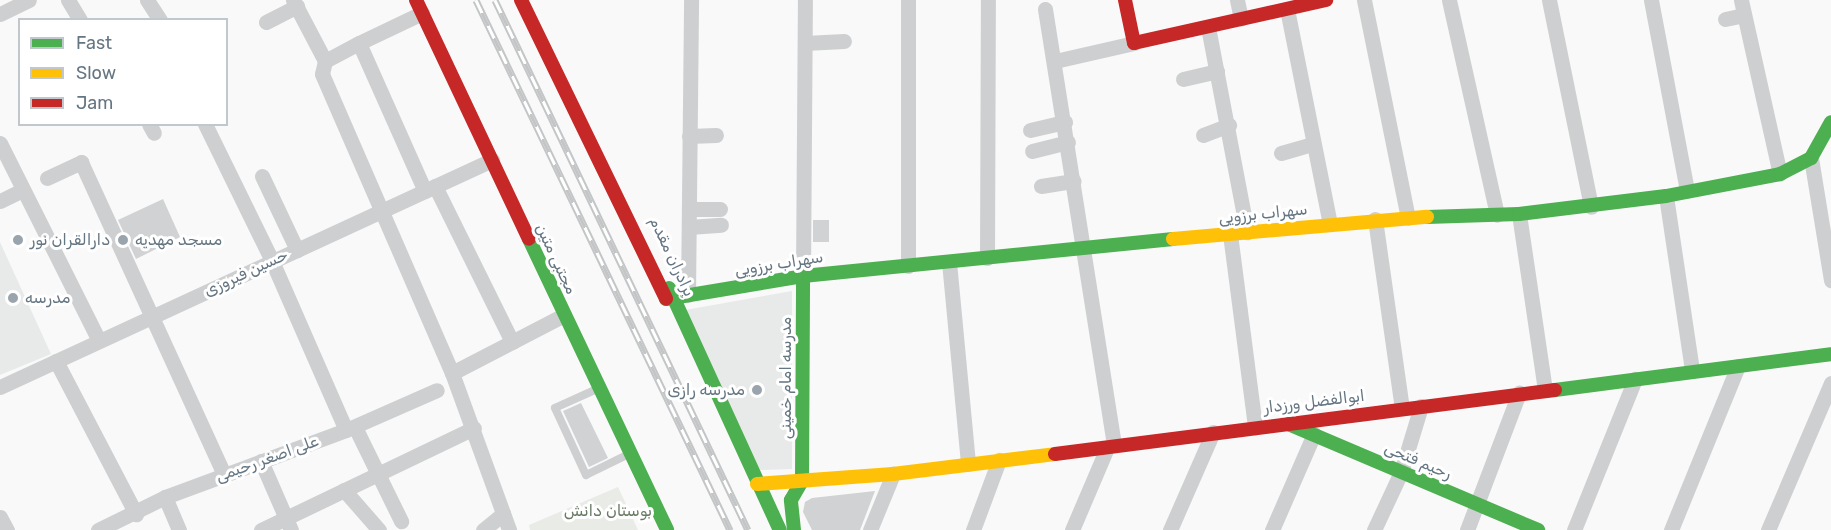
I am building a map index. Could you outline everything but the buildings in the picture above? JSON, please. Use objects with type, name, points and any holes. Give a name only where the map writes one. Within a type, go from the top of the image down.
[{"type":"main road","name":"برادران مقدم","points":[[521,0],[676,298]]},
{"type":"main road","name":"برادران مقدم","points":[[532,0],[676,298],[757,484],[780,530]]},
{"type":"main road","points":[[1125,0],[1134,43],[1326,0]]},
{"type":"main road","name":"مجتبی متین","points":[[419,6],[667,530]]},
{"type":"main road","points":[[1811,158],[1831,122]]},
{"type":"main road","name":"سهراب برزویی","points":[[676,298],[803,276],[1375,219],[1519,214],[1591,207],[1666,196],[1780,174],[1811,158]]},
{"type":"main road","name":"مدرسه امام خمینی","points":[[802,481],[803,276]]},
{"type":"main road","name":"ابوالفضل ورزدار","points":[[757,484],[893,474],[1831,354]]},
{"type":"main road","name":"رحیم فتحی","points":[[1286,423],[1538,530]]},
{"type":"main road","points":[[794,530],[789,520],[791,500],[802,481]]},
{"type":"street","points":[[0,14],[29,0]]},
{"type":"street","points":[[68,0],[79,18]]},
{"type":"street","points":[[147,0],[159,18]]},
{"type":"street","points":[[676,298],[689,227],[690,0]]},
{"type":"street","points":[[803,276],[805,0]]},
{"type":"street","points":[[908,0],[909,266]]},
{"type":"street","points":[[987,258],[988,0]]},
{"type":"street","points":[[1238,0],[1241,19]]},
{"type":"street","points":[[1364,0],[1408,218]]},
{"type":"street","points":[[1449,0],[1497,215]]},
{"type":"street","points":[[1550,0],[1591,207]]},
{"type":"street","points":[[1651,0],[1687,191]]},
{"type":"street","points":[[266,22],[295,3],[325,61],[322,74],[380,212],[452,373],[474,428],[509,530]]},
{"type":"street","points":[[325,61],[419,6]]},
{"type":"street","points":[[1725,19],[1743,7],[1780,174]]},
{"type":"street","points":[[1045,9],[1085,248],[1110,446],[1072,530]]},
{"type":"street","points":[[1287,9],[1330,224]]},
{"type":"street","points":[[1208,27],[1247,232]]},
{"type":"street","points":[[805,43],[844,41]]},
{"type":"street","points":[[359,43],[430,189],[512,342]]},
{"type":"street","points":[[1054,61],[1134,43]]},
{"type":"street","points":[[1183,79],[1217,71]]},
{"type":"street","points":[[1029,130],[1065,122]]},
{"type":"street","points":[[1203,135],[1228,125]]},
{"type":"street","points":[[206,126],[351,428],[401,521]]},
{"type":"street","points":[[689,135],[716,135]]},
{"type":"street","points":[[1032,151],[1068,142]]},
{"type":"street","points":[[0,143],[99,341]]},
{"type":"street","points":[[1281,153],[1313,144]]},
{"type":"street","points":[[1811,158],[1831,280]]},
{"type":"street","name":"حسین فیروزی","points":[[0,387],[492,160]]},
{"type":"street","points":[[47,178],[81,162],[224,475]]},
{"type":"street","points":[[262,176],[297,250]]},
{"type":"street","points":[[1041,186],[1074,180]]},
{"type":"street","points":[[0,201],[23,190]]},
{"type":"street","points":[[1666,196],[1692,371]]},
{"type":"street","points":[[689,209],[720,209]]},
{"type":"street","points":[[1519,214],[1545,390]]},
{"type":"street","points":[[1375,219],[1402,408]]},
{"type":"street","points":[[689,227],[721,225]]},
{"type":"street","points":[[1230,234],[1255,427]]},
{"type":"street","points":[[949,262],[968,464]]},
{"type":"street","points":[[452,373],[564,315]]},
{"type":"street","points":[[56,361],[136,514]]},
{"type":"street","points":[[1671,530],[1738,366]]},
{"type":"street","points":[[1574,530],[1635,379]]},
{"type":"street","points":[[1768,530],[1831,383]]},
{"type":"street","name":"علی اصغر رحیمی","points":[[98,530],[136,514],[165,497],[351,428],[437,390]]},
{"type":"street","points":[[1467,530],[1519,393]]},
{"type":"street","points":[[1374,530],[1401,472],[1421,406]]},
{"type":"street","points":[[261,530],[288,524],[376,473],[474,428]]},
{"type":"street","points":[[1170,530],[1213,432]]},
{"type":"street","points":[[1272,530],[1314,435]]},
{"type":"street","points":[[973,530],[999,460]]},
{"type":"street","points":[[261,461],[288,524]]},
{"type":"street","points":[[870,530],[893,474]]},
{"type":"street","points":[[344,490],[379,530]]},
{"type":"street","points":[[165,497],[179,530]]},
{"type":"street","points":[[483,530],[503,514]]},
{"type":"street","points":[[0,517],[7,530]]},
{"type":"lane","points":[[598,388],[555,408],[586,475],[630,454]]},
{"type":"shaded area","name":"مدرسه","points":[[0,242],[51,354],[0,375]]},
{"type":"shaded area","name":"مدرسه رازی","points":[[792,291],[792,469],[760,470],[685,310]]},
{"type":"green space","name":"بوستان دانش","points":[[618,487],[638,530],[530,530],[529,525]]},
{"type":"railway","points":[[476,0],[730,530]]},
{"type":"railway","points":[[495,0],[748,530]]},
{"type":"traffic: fast","points":[[1427,217],[1519,214],[1666,196],[1780,174],[1811,158],[1831,122]]},
{"type":"traffic: fast","points":[[529,239],[667,530]]},
{"type":"traffic: fast","points":[[666,299],[803,276],[1173,239]]},
{"type":"traffic: fast","points":[[794,530],[791,500],[802,481],[803,276]]},
{"type":"traffic: fast","points":[[669,288],[780,530]]},
{"type":"traffic: fast","points":[[1555,390],[1831,354]]},
{"type":"traffic: fast","points":[[1286,423],[1538,530]]},
{"type":"traffic: slow","points":[[1173,239],[1427,217]]},
{"type":"traffic: slow","points":[[757,484],[893,474],[1055,454]]},
{"type":"traffic: jam","points":[[416,0],[529,239]]},
{"type":"traffic: jam","points":[[521,0],[666,299]]},
{"type":"traffic: jam","points":[[1125,0],[1134,43],[1326,0]]},
{"type":"traffic: jam","points":[[1055,454],[1555,390]]},
{"type":"place","name":"دارالقران نور","points":[[18,240]]},
{"type":"place","name":"مسجد مهدیه","points":[[123,240]]},
{"type":"place","name":"مدرسه","points":[[13,298]]},
{"type":"place","name":"مدرسه رازی","points":[[757,390]]}]
